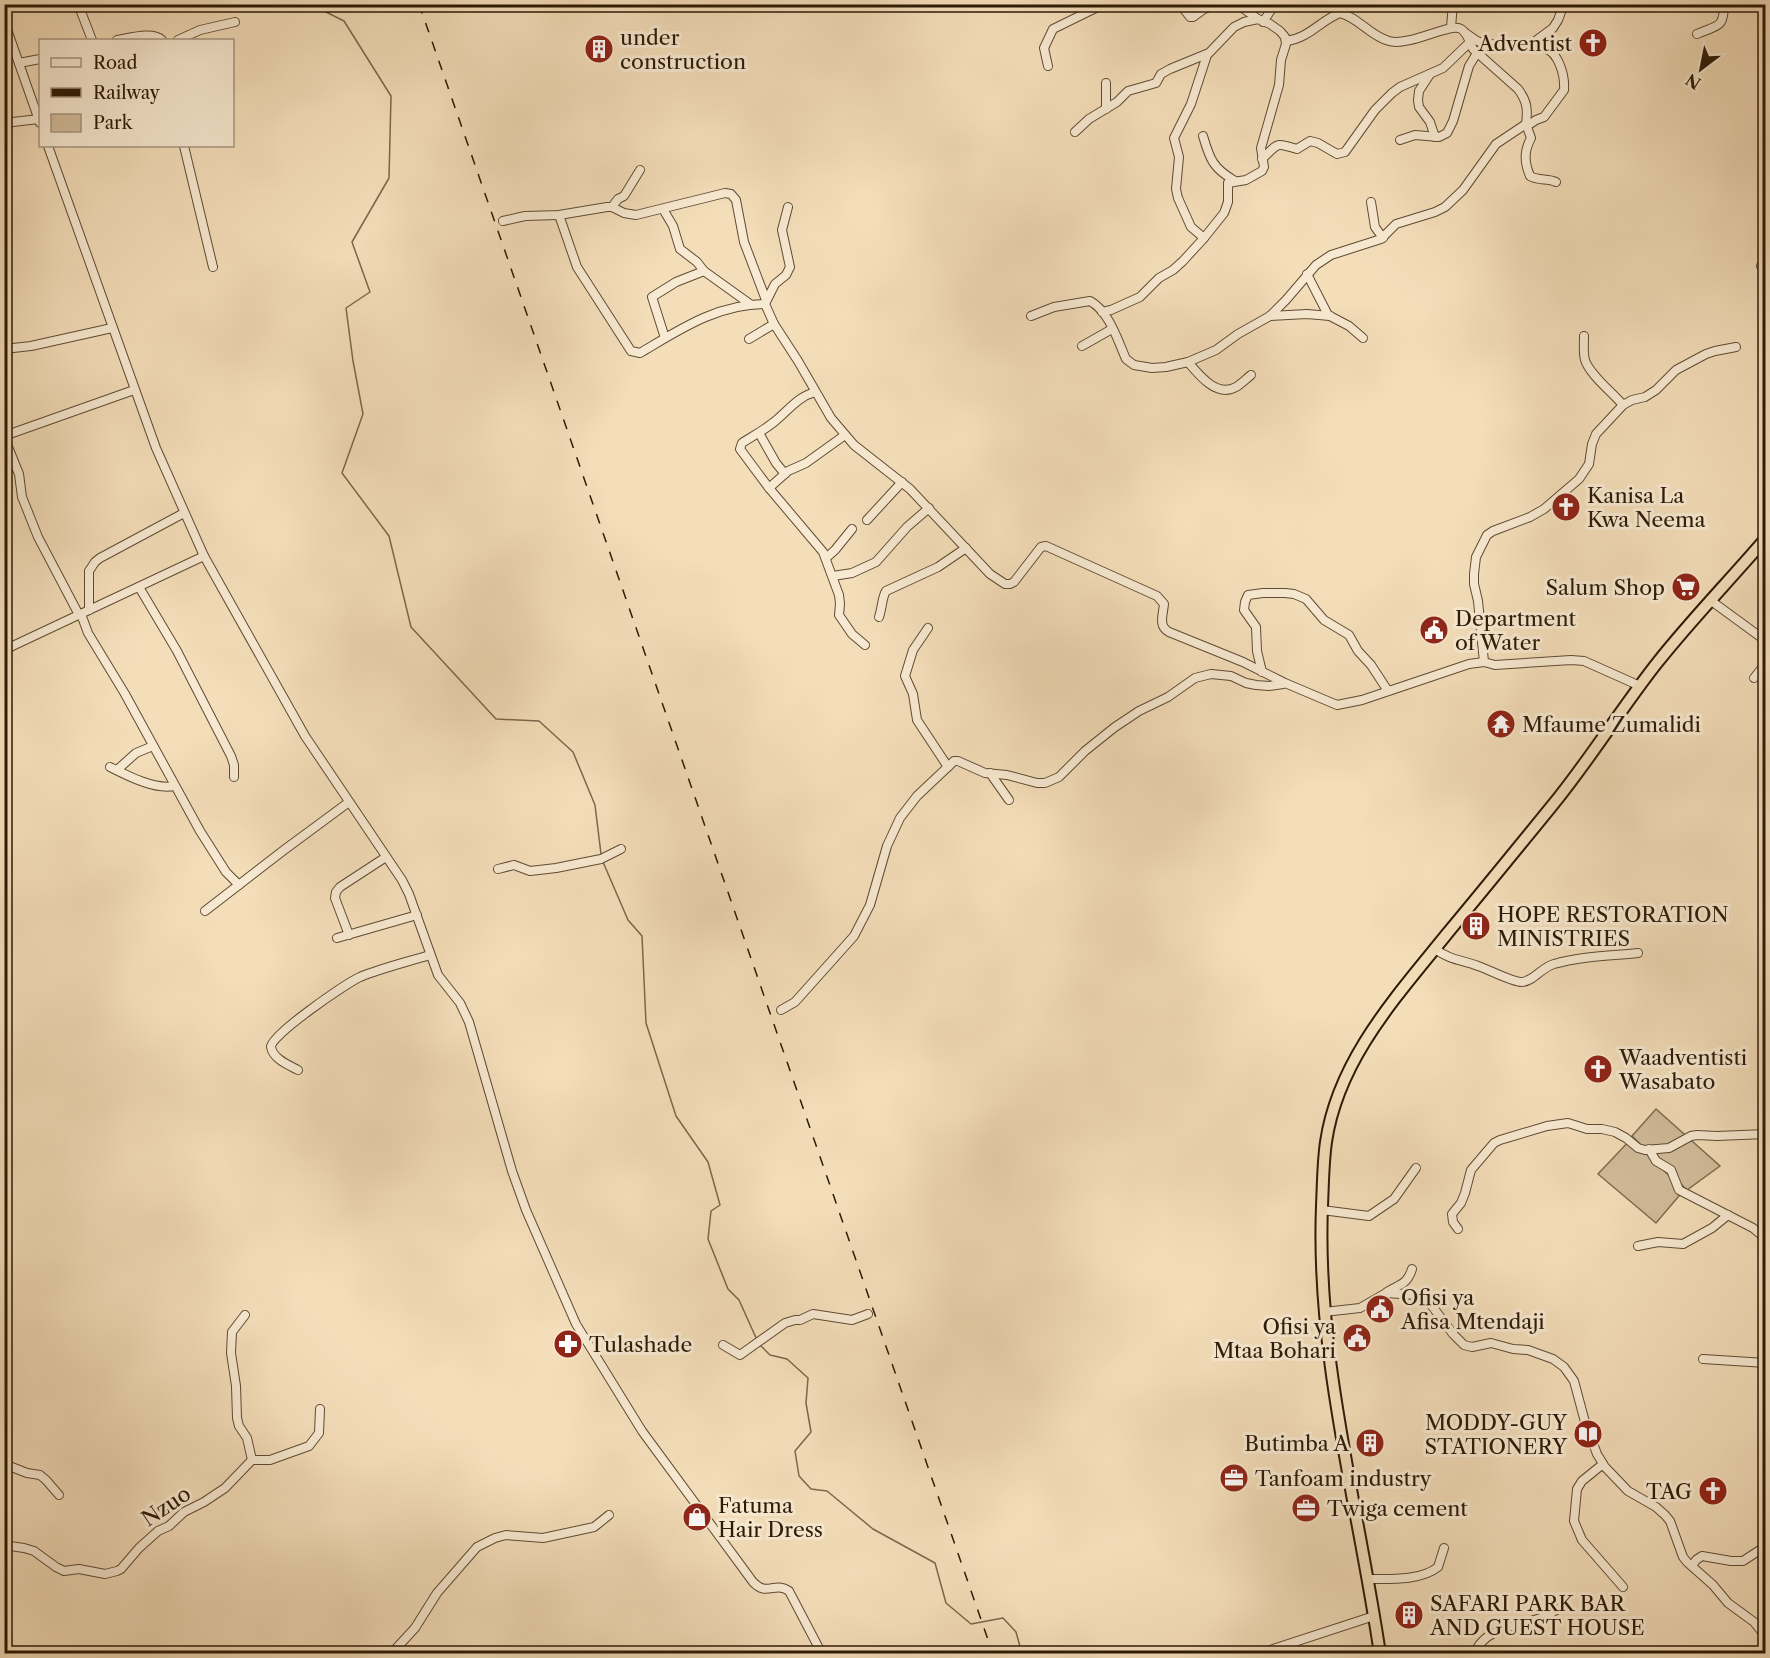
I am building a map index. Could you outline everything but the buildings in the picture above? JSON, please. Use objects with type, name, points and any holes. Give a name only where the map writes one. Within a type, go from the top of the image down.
[{"type":"highway","points":[[1380,1653],[1342,1444],[1324,1312],[1320,1255],[1326,1142],[1331,1116],[1344,1080],[1378,1021],[1554,803],[1659,660],[1766,538]]},
{"type":"street","points":[[78,4],[92,39]]},
{"type":"street","points":[[1048,66],[1044,48],[1053,29],[1104,4]]},
{"type":"street","points":[[1180,4],[1188,15],[1193,17],[1204,9],[1218,4]]},
{"type":"street","points":[[1107,311],[1140,297],[1159,278],[1178,266],[1204,238],[1225,209],[1228,202],[1227,184],[1246,180],[1262,172],[1264,167],[1260,149],[1279,85],[1281,60],[1286,41],[1280,32],[1237,4]]},
{"type":"street","points":[[1075,132],[1089,119],[1130,90],[1156,82],[1161,74],[1170,69],[1207,55],[1234,27],[1244,22],[1260,20],[1275,4]]},
{"type":"street","points":[[1451,27],[1453,4]]},
{"type":"street","points":[[1530,46],[1555,26],[1564,4]]},
{"type":"street","points":[[1697,34],[1720,25],[1724,18],[1724,4]]},
{"type":"street","points":[[1286,41],[1304,36],[1340,13],[1375,35],[1393,42],[1404,42],[1442,32],[1451,27],[1459,28],[1477,53],[1524,97],[1527,107],[1526,124],[1531,138],[1525,151],[1526,166],[1530,176],[1556,183]]},
{"type":"street","points":[[4,21],[39,118]]},
{"type":"street","points":[[180,39],[200,30],[235,22]]},
{"type":"street","points":[[124,39],[152,35],[161,39]]},
{"type":"street","points":[[1107,311],[1108,320],[1126,359],[1132,364],[1160,368],[1188,362],[1216,350],[1238,333],[1270,316],[1307,274],[1334,253],[1383,238],[1396,224],[1434,212],[1447,205],[1468,183],[1496,144],[1526,124],[1544,117],[1561,95],[1564,86],[1561,70],[1554,55],[1543,48],[1487,44],[1468,38]]},
{"type":"street","points":[[1262,159],[1280,144],[1297,149],[1310,141],[1337,154],[1343,153],[1350,147],[1375,110],[1392,93],[1400,87],[1443,68],[1468,38]]},
{"type":"street","points":[[1400,140],[1415,135],[1435,137],[1444,135],[1451,126],[1469,66],[1477,53]]},
{"type":"street","points":[[1204,238],[1191,227],[1178,198],[1176,189],[1179,157],[1174,138],[1191,105],[1207,55]]},
{"type":"street","points":[[19,63],[39,59]]},
{"type":"street","points":[[1430,74],[1419,91],[1418,100],[1419,107],[1430,122],[1435,137]]},
{"type":"street","points":[[1106,83],[1106,109]]},
{"type":"street","points":[[4,123],[39,121]]},
{"type":"street","points":[[1203,136],[1213,165],[1236,181]]},
{"type":"street","points":[[48,147],[156,448],[184,513],[204,556],[305,736],[402,880],[438,975],[460,1003],[469,1022],[512,1171],[582,1334],[642,1431],[747,1574],[762,1589],[780,1587],[789,1591],[822,1653]]},
{"type":"street","points":[[184,147],[213,267]]},
{"type":"street","points":[[612,207],[618,199],[624,196],[640,170]]},
{"type":"street","points":[[503,220],[612,207],[624,213],[636,215],[725,193],[734,196],[744,242],[774,324],[831,418],[857,448],[902,482],[990,574],[1003,583],[1014,582],[1041,546],[1046,546],[1155,594],[1164,604],[1162,624],[1165,630],[1243,662],[1285,684],[1337,705],[1362,700],[1456,668],[1484,662],[1495,665],[1562,660],[1584,661],[1640,686]]},
{"type":"street","points":[[1371,202],[1376,227],[1383,238]]},
{"type":"street","points":[[765,302],[775,284],[789,271],[790,267],[782,230],[788,207]]},
{"type":"street","points":[[663,209],[680,249],[698,262],[704,271],[750,304]]},
{"type":"street","points":[[559,215],[577,267],[631,351],[640,353],[715,312],[765,302]]},
{"type":"street","points":[[665,339],[652,297],[676,282],[704,271]]},
{"type":"street","points":[[1307,274],[1330,316]]},
{"type":"street","points":[[1031,315],[1054,307],[1088,301],[1107,311]]},
{"type":"street","points":[[1270,316],[1306,314],[1330,316],[1349,326],[1363,338]]},
{"type":"street","points":[[749,339],[774,324]]},
{"type":"street","points":[[4,349],[58,341],[112,328]]},
{"type":"street","points":[[1082,345],[1112,329]]},
{"type":"street","points":[[1584,336],[1585,360],[1593,375],[1623,405]]},
{"type":"street","points":[[1484,662],[1474,574],[1476,557],[1487,535],[1544,509],[1579,479],[1589,464],[1596,434],[1623,405],[1656,390],[1676,370],[1706,354],[1736,347]]},
{"type":"street","points":[[1188,362],[1208,382],[1222,389],[1234,388],[1251,375]]},
{"type":"street","points":[[135,390],[5,435],[19,474],[22,496],[38,537],[83,613],[88,633],[125,694],[174,786],[213,853],[226,872],[239,885]]},
{"type":"street","points":[[815,392],[796,401],[775,421],[741,444],[740,449],[821,549],[839,595],[839,615],[852,634],[865,645]]},
{"type":"street","points":[[759,433],[785,474]]},
{"type":"street","points":[[770,488],[788,471],[806,463],[845,435]]},
{"type":"street","points":[[867,520],[902,482]]},
{"type":"street","points":[[833,576],[852,573],[876,562],[907,527],[929,508]]},
{"type":"street","points":[[83,613],[89,571],[95,562],[184,513]]},
{"type":"street","points":[[826,558],[852,529]]},
{"type":"street","points":[[879,617],[886,591],[934,570],[966,548]]},
{"type":"street","points":[[4,650],[204,556]]},
{"type":"street","points":[[139,587],[177,651],[228,749],[234,765],[234,777]]},
{"type":"street","points":[[1262,672],[1257,651],[1256,627],[1244,610],[1246,598],[1255,593],[1294,594],[1306,599],[1324,620],[1349,635],[1388,691]]},
{"type":"street","points":[[1710,600],[1766,641]]},
{"type":"street","points":[[928,628],[914,651],[905,676],[912,692],[916,720],[948,767]]},
{"type":"street","points":[[1754,678],[1766,663]]},
{"type":"street","points":[[781,1010],[795,1002],[854,936],[870,905],[887,846],[900,818],[916,796],[954,761],[958,760],[978,771],[1040,783],[1056,780],[1085,751],[1115,727],[1139,711],[1168,697],[1195,678],[1203,675],[1223,675],[1256,685],[1285,684]]},
{"type":"street","points":[[153,746],[136,753],[114,769],[130,777],[159,786],[174,786]]},
{"type":"street","points":[[990,773],[1009,800]]},
{"type":"street","points":[[205,911],[349,802]]},
{"type":"street","points":[[498,869],[514,865],[530,871],[556,868],[601,859],[621,849]]},
{"type":"street","points":[[349,935],[339,911],[336,892],[340,887],[386,857]]},
{"type":"street","points":[[337,938],[417,915]]},
{"type":"street","points":[[1435,949],[1446,957],[1475,964],[1520,982],[1530,979],[1554,964],[1581,958],[1638,953]]},
{"type":"street","points":[[298,1070],[281,1060],[272,1049],[272,1041],[284,1029],[345,985],[359,978],[430,955]]},
{"type":"street","points":[[1458,1228],[1453,1222],[1452,1214],[1461,1203],[1471,1170],[1494,1143],[1500,1140],[1547,1126],[1568,1123],[1587,1129],[1616,1132],[1638,1148],[1649,1149],[1674,1146],[1697,1135],[1766,1134]]},
{"type":"street","points":[[1649,1149],[1656,1161],[1671,1170],[1679,1190],[1753,1228],[1766,1239]]},
{"type":"street","points":[[1322,1210],[1369,1216],[1394,1199],[1416,1168]]},
{"type":"street","points":[[1638,1246],[1658,1242],[1683,1244],[1712,1228],[1728,1215]]},
{"type":"street","points":[[1324,1312],[1360,1308],[1405,1283],[1412,1269]]},
{"type":"street","points":[[1386,1293],[1410,1294],[1425,1299],[1459,1340],[1469,1347],[1491,1343],[1513,1349],[1528,1350],[1553,1359],[1564,1367],[1574,1381],[1585,1422],[1603,1464],[1628,1491],[1656,1507],[1665,1515],[1670,1521],[1683,1557],[1717,1588],[1728,1603],[1754,1622],[1766,1636]]},
{"type":"street","points":[[723,1345],[740,1355],[785,1323],[813,1314],[852,1320],[868,1314]]},
{"type":"street","points":[[245,1315],[232,1332],[231,1353],[236,1386],[237,1418],[247,1438],[252,1460],[270,1460],[309,1446],[319,1433],[320,1409]]},
{"type":"street","points":[[1702,1359],[1766,1363]]},
{"type":"street","name":"Nzuo","points":[[4,1547],[34,1551],[64,1570],[79,1569],[105,1574],[117,1571],[122,1569],[139,1548],[158,1531],[169,1526],[184,1512],[225,1488],[252,1460]]},
{"type":"street","points":[[4,1464],[40,1475],[59,1495]]},
{"type":"street","points":[[1603,1464],[1579,1485],[1574,1521],[1582,1540],[1623,1587]]},
{"type":"street","points":[[390,1653],[415,1628],[437,1593],[477,1547],[506,1535],[543,1538],[594,1527],[609,1515]]},
{"type":"street","points":[[1692,1566],[1702,1556],[1743,1561],[1766,1546]]},
{"type":"street","points":[[1368,1579],[1403,1579],[1428,1573],[1438,1567],[1444,1548]]},
{"type":"street","points":[[1475,1653],[1481,1642],[1503,1629],[1539,1619],[1558,1609]]},
{"type":"street","points":[[1258,1653],[1374,1616]]},
{"type":"green space","points":[[1656,1109],[1720,1166],[1687,1190],[1632,1136]]},
{"type":"green space","points":[[1631,1139],[1684,1190],[1656,1223],[1598,1174]]},
{"type":"waterway","points":[[310,4],[344,21],[391,96],[389,178],[352,242],[370,292],[346,308],[363,414],[342,473],[389,536],[411,627],[496,719],[539,721],[573,752],[595,805],[601,854]]},
{"type":"waterway","points":[[603,862],[628,920],[642,936],[646,1023],[676,1116],[708,1162],[720,1205],[711,1211],[708,1239],[728,1289],[739,1300],[757,1340]]},
{"type":"waterway","points":[[759,1344],[770,1355],[787,1359],[808,1378],[806,1403],[811,1432],[795,1451],[799,1476],[811,1489],[827,1491],[873,1529],[935,1563],[946,1603],[971,1624],[1003,1618],[1016,1632],[1022,1654]]},
{"type":"railway","points":[[419,4],[993,1654]]},
{"type":"place","name":"Adventist","points":[[1593,43]]},
{"type":"place","name":"under construction","points":[[599,49]]},
{"type":"place","name":"Kanisa La Kwa Neema","points":[[1566,507]]},
{"type":"place","name":"Salum Shop","points":[[1686,587]]},
{"type":"place","name":"Department of Water","points":[[1434,630]]},
{"type":"place","name":"Mfaume Zumalidi","points":[[1501,724]]},
{"type":"place","name":"HOPE RESTORATION MINISTRIES","points":[[1476,926]]},
{"type":"place","name":"Waadventisti Wasabato","points":[[1598,1069]]},
{"type":"place","name":"Ofisi ya Afisa Mtendaji","points":[[1380,1309]]},
{"type":"place","name":"Ofisi ya Mtaa Bohari","points":[[1357,1338]]},
{"type":"place","name":"Tulashade","points":[[568,1344]]},
{"type":"place","name":"MODDY-GUY STATIONERY","points":[[1588,1434]]},
{"type":"place","name":"Butimba A","points":[[1370,1443]]},
{"type":"place","name":"Tanfoam industry","points":[[1234,1478]]},
{"type":"place","name":"TAG","points":[[1713,1491]]},
{"type":"place","name":"Twiga cement","points":[[1306,1508]]},
{"type":"place","name":"Fatuma Hair Dress","points":[[697,1517]]},
{"type":"place","name":"SAFARI PARK BAR AND GUEST HOUSE","points":[[1409,1615]]}]
